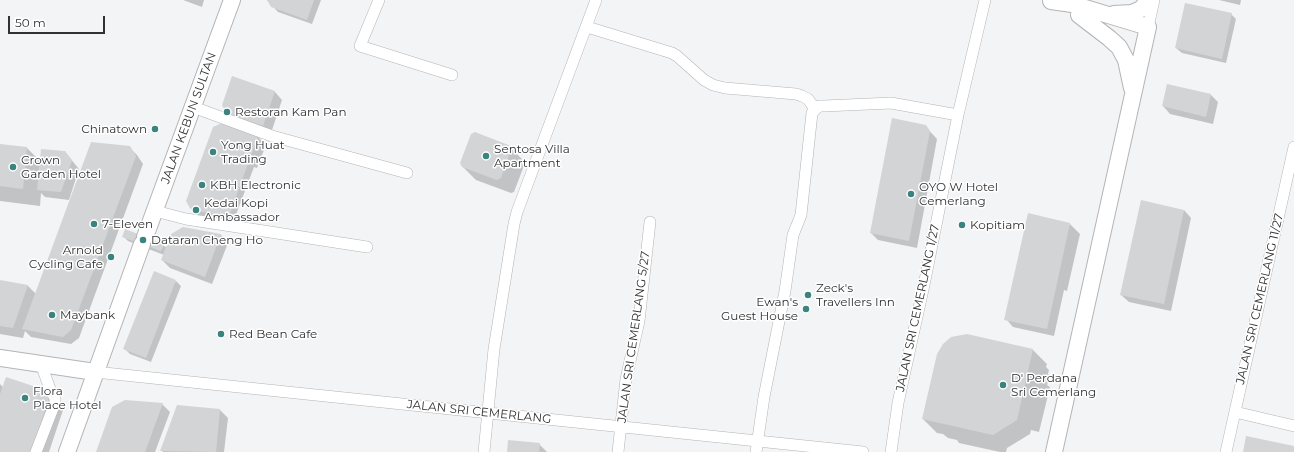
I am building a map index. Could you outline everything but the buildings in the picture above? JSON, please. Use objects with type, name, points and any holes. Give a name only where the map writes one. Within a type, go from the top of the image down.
[{"type":"street","name":"JALAN KEBUN SULTAN","points":[[67,452],[232,0]]},
{"type":"street","points":[[379,0],[360,46],[452,75]]},
{"type":"street","points":[[484,452],[494,349],[518,212],[596,0]]},
{"type":"street","name":"JALAN SRI CEMERLANG 1/27","points":[[891,452],[898,403],[924,285],[958,115],[985,0]]},
{"type":"street","points":[[1103,13],[1132,13],[1141,9],[1149,0]]},
{"type":"street","points":[[1054,452],[1154,0]]},
{"type":"street","points":[[1049,1],[1072,4],[1103,13],[1147,32]]},
{"type":"street","points":[[1049,1],[1079,15],[1147,32]]},
{"type":"street","points":[[1079,15],[1119,47],[1126,60],[1133,95]]},
{"type":"street","points":[[586,27],[672,53],[704,80],[713,85],[725,88],[796,94],[808,99],[815,108]]},
{"type":"street","points":[[815,108],[824,106],[891,103],[958,115]]},
{"type":"street","points":[[193,107],[272,136],[407,173]]},
{"type":"street","points":[[756,446],[785,291],[793,235],[801,215],[810,118],[815,108]]},
{"type":"street","name":"JALAN SRI CEMERLANG 11/27","points":[[1226,452],[1294,147]]},
{"type":"street","points":[[154,211],[186,219],[367,247]]},
{"type":"street","name":"JALAN SRI CEMERLANG 5/27","points":[[618,452],[626,379],[638,321],[650,222]]},
{"type":"street","points":[[0,358],[96,372]]},
{"type":"street","points":[[36,452],[56,402],[40,364]]},
{"type":"street","name":"JALAN SRI CEMERLANG","points":[[96,372],[621,427],[756,446],[863,452]]},
{"type":"street","points":[[1235,412],[1294,426]]},
{"type":"place","name":"Restoran Kam Pan","points":[[227,112]]},
{"type":"place","name":"Chinatown","points":[[155,129]]},
{"type":"place","name":"Yong Huat Trading","points":[[213,152]]},
{"type":"place","name":"Sentosa Villa Apartment","points":[[486,156]]},
{"type":"place","name":"Crown Garden Hotel","points":[[13,167]]},
{"type":"place","name":"KBH Electronic","points":[[202,185]]},
{"type":"place","name":"OYO W Hotel Cemerlang","points":[[911,194]]},
{"type":"place","name":"Kedai Kopi Ambassador","points":[[196,210]]},
{"type":"place","name":"7-Eleven","points":[[94,224]]},
{"type":"place","name":"Kopitiam","points":[[962,225]]},
{"type":"place","name":"Dataran Cheng Ho","points":[[143,240]]},
{"type":"place","name":"Arnold Cycling Cafe","points":[[111,257]]},
{"type":"place","name":"Zeck's Travellers Inn","points":[[808,295]]},
{"type":"place","name":"Ewan's Guest House","points":[[806,309]]},
{"type":"place","name":"Maybank","points":[[52,315]]},
{"type":"place","name":"Red Bean Cafe","points":[[221,334]]},
{"type":"place","name":"D' Perdana Sri Cemerlang","points":[[1003,385]]},
{"type":"place","name":"Flora Place Hotel","points":[[25,398]]}]
